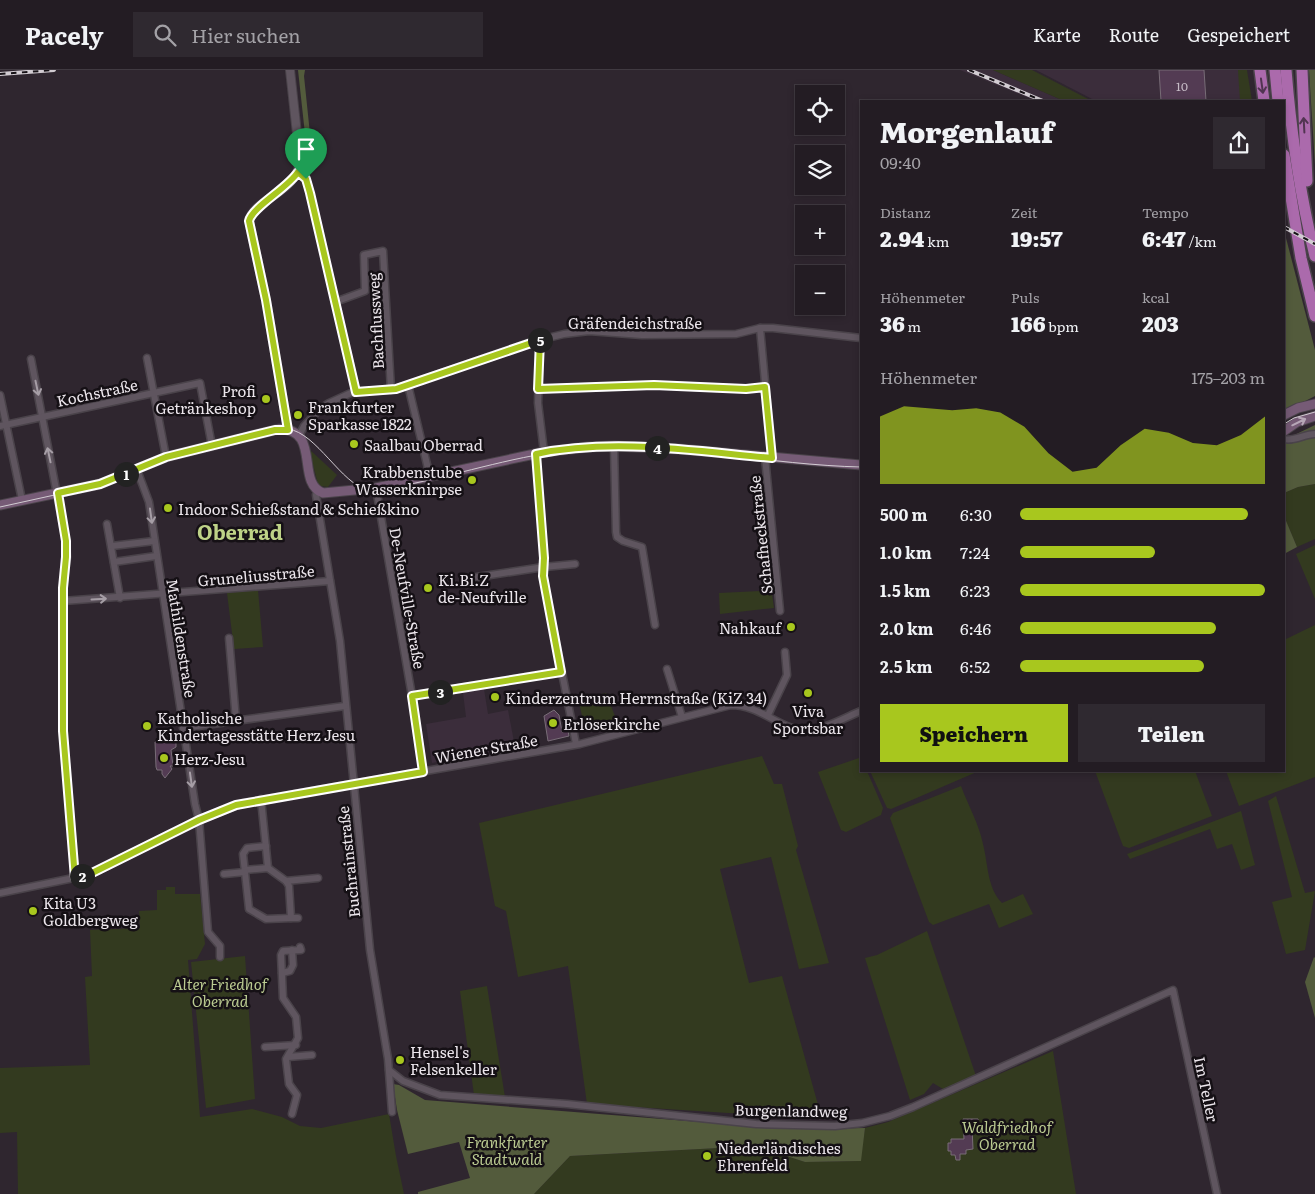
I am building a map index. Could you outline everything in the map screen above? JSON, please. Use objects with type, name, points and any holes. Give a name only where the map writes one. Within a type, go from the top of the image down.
[{"type":"highway","points":[[1260,70],[1264,100]]},
{"type":"highway","points":[[1275,70],[1278,100]]},
{"type":"highway","points":[[1286,70],[1289,108],[1308,226],[1315,256]]},
{"type":"highway","points":[[1302,70],[1308,226]]},
{"type":"highway","points":[[1285,161],[1296,227],[1315,316]]},
{"type":"highway","points":[[1285,192],[1296,227]]},
{"type":"main road","points":[[1285,414],[1298,408],[1315,404]]},
{"type":"main road","points":[[1285,430],[1297,422],[1315,416]]},
{"type":"main road","points":[[0,504],[100,484],[166,457],[275,430],[288,430],[299,436],[305,449],[312,482],[317,491],[329,493],[372,489],[540,453],[614,446],[860,465]]},
{"type":"street","points":[[288,430],[266,300],[249,221],[252,213],[288,185],[298,172],[300,161],[290,70]]},
{"type":"street","points":[[298,172],[305,177],[308,186],[356,392]]},
{"type":"street","name":"Bachflussweg","points":[[335,302],[365,291],[364,256],[383,251],[391,390]]},
{"type":"street","name":"Gräfendeichstraße","points":[[299,436],[304,426],[319,410],[329,403],[356,392],[391,390],[540,340],[576,332],[642,335],[717,334],[745,333],[760,328],[860,338]]},
{"type":"street","name":"Schafheckstraße","points":[[760,328],[780,612]]},
{"type":"street","points":[[540,340],[538,389],[543,576],[576,744]]},
{"type":"street","points":[[147,358],[166,457]]},
{"type":"street","points":[[31,359],[66,541],[63,601],[63,731],[75,878]]},
{"type":"street","name":"Kochstraße","points":[[3,425],[200,383],[212,446]]},
{"type":"street","points":[[408,385],[430,477]]},
{"type":"street","points":[[538,389],[654,385],[746,389],[765,387]]},
{"type":"street","points":[[0,395],[3,425],[22,500]]},
{"type":"street","points":[[1285,439],[1315,434]]},
{"type":"street","points":[[614,446],[617,537],[642,548],[655,625]]},
{"type":"street","name":"Mathildenstraße","points":[[137,470],[149,502],[194,804],[199,820],[208,932],[220,946],[220,957]]},
{"type":"street","name":"De-Neufville-Straße","points":[[372,489],[412,696],[423,772]]},
{"type":"street","name":"Buchrainstraße","points":[[317,491],[316,495],[340,641],[352,784],[370,950],[389,1070],[392,1112]]},
{"type":"street","points":[[107,524],[120,598]]},
{"type":"street","points":[[112,546],[154,540]]},
{"type":"street","points":[[114,562],[156,556]]},
{"type":"street","points":[[477,577],[575,564]]},
{"type":"street","name":"Gruneliusstraße","points":[[63,601],[330,581]]},
{"type":"street","points":[[229,638],[236,720]]},
{"type":"street","points":[[768,715],[787,675],[786,652]]},
{"type":"street","points":[[667,669],[682,717]]},
{"type":"street","points":[[412,696],[561,672]]},
{"type":"street","name":"Wiener Straße","points":[[0,893],[88,875],[199,820],[236,805],[261,799],[576,744],[732,705],[750,707],[794,728],[804,730],[827,725],[860,711]]},
{"type":"street","points":[[183,728],[345,706]]},
{"type":"street","points":[[261,799],[268,868]]},
{"type":"street","points":[[224,874],[245,871],[268,868],[286,881],[289,886],[295,918],[266,919],[249,909],[245,871],[244,850],[266,846]]},
{"type":"street","points":[[286,881],[318,878]]},
{"type":"street","points":[[292,1114],[297,1097],[288,1081],[288,1057],[298,1038],[296,1017],[284,998],[281,955],[283,951],[300,950],[300,947]]},
{"type":"street","points":[[282,974],[290,971],[293,965],[292,950]]},
{"type":"street","name":"Burgenlandweg","points":[[389,1070],[403,1081],[440,1095],[567,1104],[756,1124],[835,1126],[862,1123],[890,1116],[913,1107],[1173,990]]},
{"type":"street","name":"Im Teller","points":[[1173,990],[1217,1194]]},
{"type":"street","points":[[265,1046],[296,1045]]},
{"type":"street","points":[[288,1057],[312,1055]]},
{"type":"shaded area","points":[[960,70],[993,70],[1062,100],[1034,100]]},
{"type":"shaded area","points":[[1036,70],[1242,70],[1244,100],[1094,100]]},
{"type":"shaded area","points":[[484,689],[488,714],[508,710],[515,747],[432,763],[426,724],[466,717],[463,693]]},
{"type":"green space","points":[[298,70],[305,70],[310,134],[308,136],[305,134]]},
{"type":"green space","points":[[993,70],[1032,70],[1090,100],[1062,100]]},
{"type":"green space","points":[[1238,70],[1247,70],[1252,100],[1240,100]]},
{"type":"green space","points":[[1309,70],[1315,70],[1315,165]]},
{"type":"green space","points":[[1285,238],[1315,350],[1315,396],[1285,411]]},
{"type":"green space","points":[[1315,425],[1315,484],[1298,487],[1285,493],[1285,440]]},
{"type":"green space","points":[[309,449],[337,475],[328,487],[318,484]]},
{"type":"green space","points":[[1315,484],[1315,539],[1297,547],[1285,518],[1285,493],[1298,487]]},
{"type":"green space","points":[[1285,518],[1297,547],[1285,553]]},
{"type":"green space","points":[[1315,545],[1315,599],[1296,554]]},
{"type":"green space","points":[[258,590],[263,647],[234,649],[227,593]]},
{"type":"green space","points":[[760,591],[772,594],[774,608],[720,614],[719,593]]},
{"type":"green space","points":[[1315,625],[1315,777],[1239,806],[1226,772],[1285,772],[1285,640]]},
{"type":"green space","points":[[606,693],[618,724],[586,732],[578,699]]},
{"type":"green space","points":[[762,756],[774,784],[782,784],[798,846],[796,850],[829,963],[799,969],[771,857],[720,869],[749,983],[782,976],[822,1119],[587,1104],[568,966],[518,977],[506,911],[495,906],[479,823]]},
{"type":"green space","points":[[859,758],[860,772],[867,772],[883,808],[881,815],[846,832],[841,830],[818,772]]},
{"type":"green space","points":[[870,772],[977,772],[891,809],[887,808]]},
{"type":"green space","points":[[1095,772],[1195,772],[1212,816],[1129,848],[1123,846]]},
{"type":"green space","points":[[961,786],[979,829],[993,890],[1002,903],[1023,894],[1033,914],[999,928],[989,904],[933,925],[929,922],[890,818],[893,813]]},
{"type":"green space","points":[[1276,796],[1305,893],[1315,891],[1305,950],[1286,954],[1272,902],[1292,897],[1268,801]]},
{"type":"green space","points":[[1241,811],[1255,865],[1241,870],[1232,844],[1217,849],[1210,829],[1130,859],[1127,854]]},
{"type":"green space","points":[[166,887],[175,887],[175,894],[200,894],[205,944],[197,959],[188,960],[200,1117],[252,1109],[282,1117],[300,1126],[321,1128],[389,1114],[404,1194],[18,1194],[17,1132],[0,1133],[0,1068],[90,1065],[85,977],[92,976],[90,930],[140,928],[139,911],[157,910],[157,890],[166,890]]},
{"type":"green space","points":[[927,931],[976,1076],[943,1089],[933,1083],[924,1094],[910,1100],[865,958],[877,955]]},
{"type":"green space","name":"Alter Friedhof Oberrad","points":[[245,956],[255,1099],[206,1108],[191,962]]},
{"type":"green space","points":[[1315,958],[1315,1018],[1305,982]]},
{"type":"green space","points":[[487,986],[505,1097],[474,1095],[460,991]]},
{"type":"green space","name":"Waldfriedhof Oberrad","points":[[1053,1051],[1076,1194],[534,1194],[570,1156],[756,1146],[805,1162],[860,1161],[865,1128],[888,1122]]},
{"type":"green space","name":"Frankfurter Stadtwald","points":[[393,1084],[399,1085],[425,1100],[763,1127],[811,1129],[865,1128],[861,1161],[805,1162],[756,1146],[570,1156],[534,1194],[418,1194],[418,1192],[470,1178],[459,1142],[408,1154],[397,1110]]},
{"type":"building","points":[[1159,70],[1204,70],[1206,100],[1161,100]]},
{"type":"building","name":"Erlöserkirche","points":[[554,710],[559,715],[562,732],[568,731],[569,736],[548,741],[544,716]]},
{"type":"building","name":"Herz-Jesu","points":[[160,740],[176,741],[176,747],[171,750],[173,766],[170,766],[172,769],[165,778],[162,770],[157,770],[156,767],[155,742]]},
{"type":"building","points":[[963,1119],[978,1119],[979,1127],[972,1127],[973,1149],[966,1150],[966,1154],[960,1154],[960,1160],[956,1160],[955,1155],[951,1155],[951,1151],[948,1151],[948,1143],[951,1143],[951,1139],[964,1139]]},
{"type":"tram line","points":[[1285,423],[1294,418],[1315,412]]},
{"type":"tram line","points":[[0,507],[100,485],[168,458],[288,429],[309,439],[338,469],[358,486],[374,491],[523,458],[586,449],[655,449],[860,467]]},
{"type":"railway","points":[[0,74],[54,70]]},
{"type":"railway","points":[[969,70],[1041,100]]},
{"type":"railway","points":[[1285,228],[1315,244]]},
{"type":"place","name":"Profi Getränkeshop","points":[[266,399]]},
{"type":"place","name":"Frankfurter Sparkasse 1822","points":[[298,415]]},
{"type":"place","name":"Saalbau Oberrad","points":[[354,444]]},
{"type":"place","name":"Krabbenstube Wasserknirpse","points":[[472,480]]},
{"type":"place","name":"Indoor Schießstand & Schießkino","points":[[168,508]]},
{"type":"place","name":"Ki.Bi.Z de-Neufville","points":[[428,588]]},
{"type":"place","name":"Nahkauf","points":[[791,627]]},
{"type":"place","name":"Viva Sportsbar","points":[[808,693]]},
{"type":"place","name":"Kinderzentrum Herrnstraße (KiZ 34)","points":[[495,697]]},
{"type":"place","name":"Erlöserkirche","points":[[553,723]]},
{"type":"place","name":"Katholische Kindertagesstätte Herz Jesu","points":[[147,726]]},
{"type":"place","name":"Herz-Jesu","points":[[164,758]]},
{"type":"place","name":"Kita U3 Goldbergweg","points":[[33,911]]},
{"type":"place","name":"Hensel's Felsenkeller","points":[[400,1060]]},
{"type":"place","name":"Niederländisches Ehrenfeld","points":[[707,1156]]},
{"type":"district","name":"Oberrad","points":[[240,531]]},
{"type":"route","points":[[298,172],[306,179],[356,392],[396,389],[540,340],[538,389],[654,385],[746,389],[765,387],[772,458],[679,449],[614,446],[563,449],[536,454],[544,558],[543,576],[561,672],[412,696],[423,772],[261,799],[236,805],[199,820],[88,875],[75,878],[63,731],[63,588],[66,541],[58,493],[100,484],[166,457],[275,430],[288,430],[266,300],[249,221],[252,213],[288,185],[298,172]]}]
